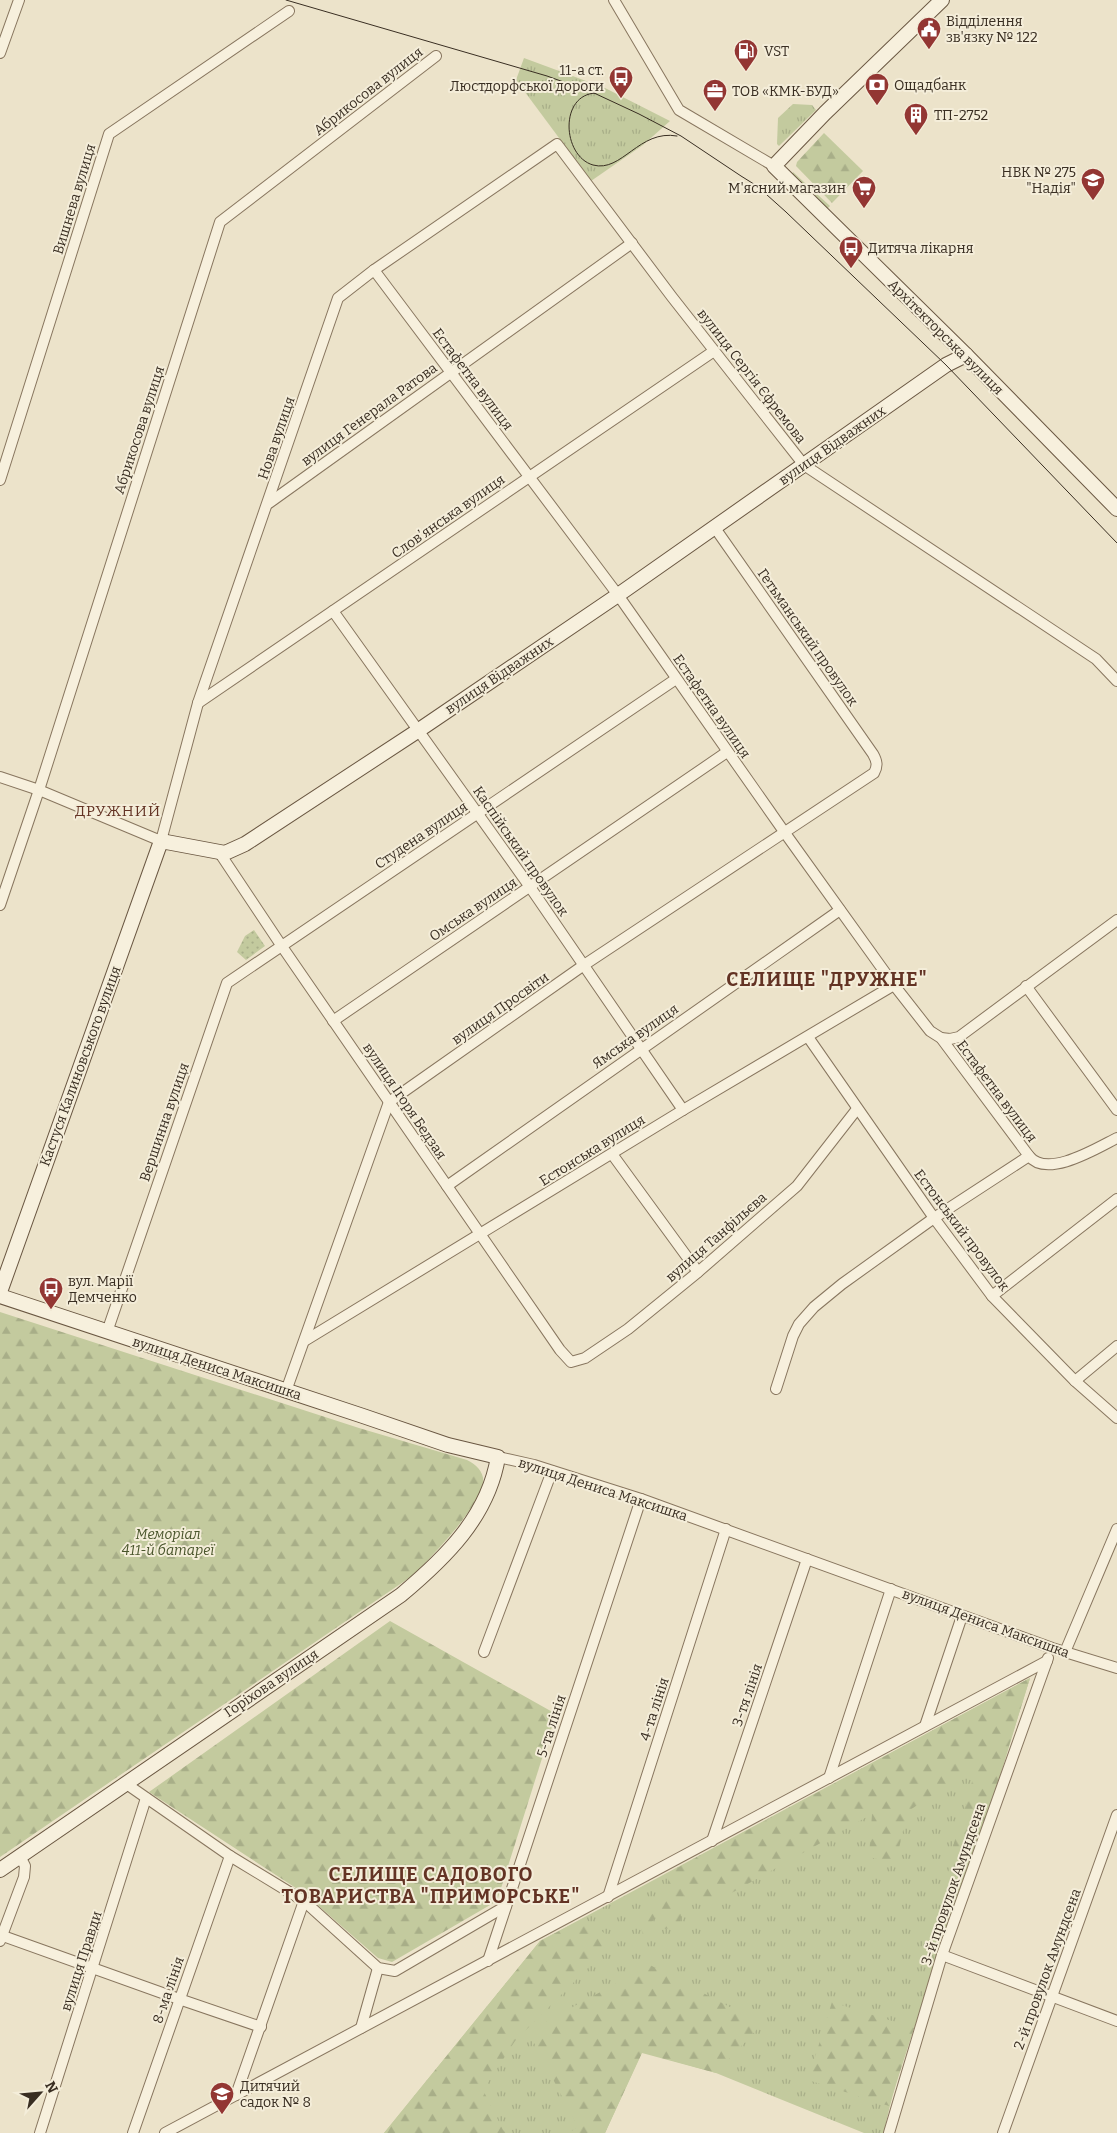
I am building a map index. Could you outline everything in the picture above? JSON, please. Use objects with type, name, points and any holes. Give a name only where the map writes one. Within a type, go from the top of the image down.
[{"type":"street","points":[[0,53],[19,0]]},
{"type":"street","points":[[614,0],[679,110],[774,166],[942,0]]},
{"type":"street","name":"Вишнева вулиця","points":[[0,480],[109,134],[289,11]]},
{"type":"street","name":"Абрикосова вулиця","points":[[0,906],[39,790],[220,222],[436,56]]},
{"type":"street","name":"вулиця Сергія Єфремова","points":[[557,144],[714,351],[804,465],[1096,659],[1117,681]]},
{"type":"street","name":"Нова вулиця","points":[[160,841],[198,703],[269,503],[338,298],[374,270],[557,144]]},
{"type":"street","name":"Архітекторська вулиця","points":[[774,166],[966,355],[1117,510]]},
{"type":"street","name":"вулиця Генерала Ратова","points":[[269,503],[632,243]]},
{"type":"street","name":"Естафетна вулиця","points":[[374,270],[618,595],[894,985],[930,1031],[941,1038],[1029,1156]]},
{"type":"street","name":"Словʼянська вулиця","points":[[198,703],[714,351]]},
{"type":"street","name":"вулиця Відважних","points":[[0,777],[39,790],[160,841],[219,852],[233,850],[419,730],[618,595],[946,366],[966,355]]},
{"type":"street","name":"Гетьманський провулок","points":[[715,528],[877,763]]},
{"type":"street","name":"Каспійський провулок","points":[[333,611],[530,887],[683,1110]]},
{"type":"street","name":"Студена вулиця","points":[[280,945],[676,679]]},
{"type":"street","name":"Омська вулиця","points":[[333,1021],[728,752]]},
{"type":"street","name":"вулиця Просвіти","points":[[389,1102],[584,965],[874,773],[877,763]]},
{"type":"street","name":"Кастуся Калиновського вулиця","points":[[0,1292],[2,1275],[160,841]]},
{"type":"street","name":"вулиця Ігоря Бедзая","points":[[219,852],[280,945],[446,1186],[560,1350],[571,1362]]},
{"type":"street","name":"Ямська вулиця","points":[[446,1186],[840,910]]},
{"type":"street","points":[[941,1038],[959,1037],[1117,920]]},
{"type":"street","name":"Вершинна вулиця","points":[[108,1332],[224,988],[227,983],[280,945]]},
{"type":"street","name":"Естонська вулиця","points":[[306,1340],[683,1110],[894,985]]},
{"type":"street","points":[[1026,986],[1117,1110]]},
{"type":"street","name":"Естонський провулок","points":[[808,1037],[934,1218],[992,1296],[1076,1381],[1117,1418]]},
{"type":"street","points":[[286,1391],[306,1340],[389,1102]]},
{"type":"street","name":"вулиця Танфільєва","points":[[571,1362],[585,1358],[628,1329],[698,1272],[797,1186],[857,1108]]},
{"type":"street","points":[[776,1389],[793,1336],[805,1316],[842,1284],[934,1218],[1029,1156],[1032,1160],[1039,1163],[1057,1164],[1117,1138]]},
{"type":"street","points":[[612,1154],[698,1272]]},
{"type":"street","points":[[992,1296],[1117,1199]]},
{"type":"street","name":"вулиця Дениса Максишка","points":[[0,1296],[448,1446],[534,1465],[641,1500],[726,1529],[1052,1648],[1117,1668]]},
{"type":"street","points":[[1076,1381],[1117,1346]]},
{"type":"street","name":"Горіхова вулиця","points":[[0,1870],[401,1595],[427,1573],[469,1525],[483,1505],[495,1476],[498,1458]]},
{"type":"street","points":[[484,1652],[552,1471]]},
{"type":"street","name":"5-та лінія","points":[[488,1961],[641,1500]]},
{"type":"street","name":"4-та лінія","points":[[608,1896],[726,1529]]},
{"type":"street","points":[[1065,1652],[1117,1529]]},
{"type":"street","name":"3-тя лінія","points":[[712,1840],[807,1559]]},
{"type":"street","points":[[829,1778],[891,1589]]},
{"type":"street","points":[[925,1726],[962,1616]]},
{"type":"street","name":"3-й провулок Амундсена","points":[[889,2133],[942,1955],[1052,1648]]},
{"type":"street","points":[[165,2133],[1047,1661]]},
{"type":"street","points":[[125,1783],[230,1856],[304,1901],[378,1968],[395,1971],[506,1906]]},
{"type":"street","name":"вулиця Правди","points":[[40,2133],[146,1798]]},
{"type":"street","name":"2-й провулок Амундсена","points":[[1003,2133],[1117,1814]]},
{"type":"street","points":[[20,1856],[25,1872],[1,1937],[261,2027]]},
{"type":"street","name":"8-ма лінія","points":[[133,2133],[230,1856]]},
{"type":"street","points":[[236,2095],[304,1901]]},
{"type":"street","points":[[942,1955],[1117,2021]]},
{"type":"street","points":[[362,2028],[378,1968]]},
{"type":"green space","points":[[524,58],[605,88],[670,121],[643,145],[591,181],[516,80]]},
{"type":"green space","points":[[793,104],[812,105],[816,110],[779,146],[777,144],[778,118]]},
{"type":"green space","points":[[824,133],[863,171],[832,203],[796,166],[797,162]]},
{"type":"green space","points":[[793,172],[830,206],[827,209],[792,174]]},
{"type":"green space","points":[[254,930],[265,946],[246,960],[237,952],[245,936]]},
{"type":"green space","name":"Меморіал 411-й батареї","points":[[0,1312],[359,1428],[467,1460],[480,1470],[483,1476],[483,1484],[480,1494],[464,1519],[412,1576],[0,1857]]},
{"type":"green space","points":[[390,1621],[556,1714],[497,1901],[392,1962],[378,1958],[305,1894],[149,1792]]},
{"type":"green space","points":[[1030,1678],[958,1910],[898,2076],[884,2133],[864,2133],[716,2073],[642,2052],[605,2133],[384,2133],[540,1941]]},
{"type":"green space","points":[[1030,1678],[958,1909],[943,1905],[952,1850],[977,1765],[907,1812],[898,1853],[889,1862],[869,1857],[872,1814],[705,1908],[688,1891],[683,1898],[680,1927],[664,1929],[664,1915],[657,1915],[643,1935],[637,1915],[666,1892],[670,1872]]},
{"type":"green space","points":[[584,1918],[615,1941],[515,2041],[483,2090],[503,2130],[507,2133],[384,2133],[540,1941]]},
{"type":"green space","points":[[650,1965],[762,2024],[716,2073],[642,2053],[605,2133],[568,2133],[578,2127],[532,2039],[547,2021]]},
{"type":"green space","points":[[832,2002],[914,2028],[889,2106],[808,2080]]},
{"type":"tram line","points":[[286,0],[547,76],[594,93],[681,136],[757,186],[786,212],[946,365],[1117,543]]},
{"type":"tram line","points":[[596,93],[584,96],[576,103],[571,114],[569,126],[575,150],[583,159],[593,165],[603,166],[613,163],[641,144],[652,139],[664,136],[677,136]]},
{"type":"place","name":"Відділення зв'язку № 122","points":[[929,50]]},
{"type":"place","name":"VST","points":[[746,72]]},
{"type":"place","name":"11-а ст. Люстдорфської дороги","points":[[621,99]]},
{"type":"place","name":"Ощадбанк","points":[[877,106]]},
{"type":"place","name":"ТОВ «КМК-БУД»","points":[[715,112]]},
{"type":"place","name":"ТП-2752","points":[[916,136]]},
{"type":"place","name":"НВК № 275 \"Надія\"","points":[[1093,201]]},
{"type":"place","name":"М'ясний магазин","points":[[864,209]]},
{"type":"place","name":"Дитяча лікарня","points":[[851,269]]},
{"type":"place","name":"вул. Марії Демченко","points":[[51,1310]]},
{"type":"place","name":"Дитячий садок № 8","points":[[222,2115]]},
{"type":"district","name":"ДРУЖНИЙ","points":[[118,811]]},
{"type":"district","name":"СЕЛИЩЕ \"ДРУЖНЕ\"","points":[[827,979]]},
{"type":"district","name":"СЕЛИЩЕ САДОВОГО ТОВАРИСТВА \"ПРИМОРСЬКЕ\"","points":[[431,1885]]}]
